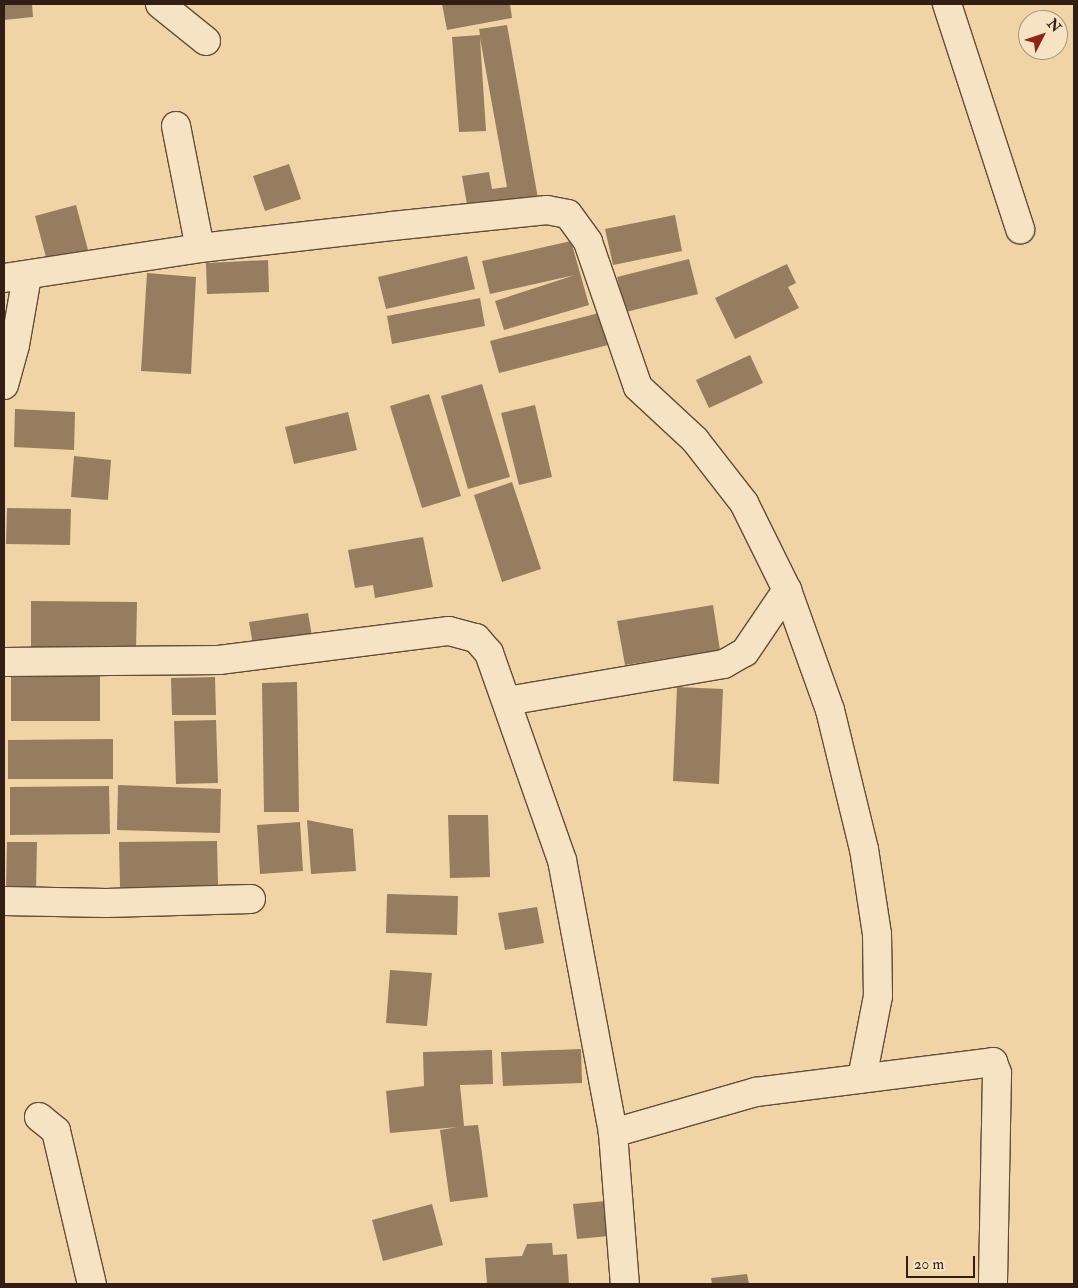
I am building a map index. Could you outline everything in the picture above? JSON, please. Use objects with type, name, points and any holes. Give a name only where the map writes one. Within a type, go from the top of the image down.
[{"type":"street","points":[[160,4],[206,41]]},
{"type":"street","points":[[947,4],[1020,229]]},
{"type":"street","points":[[176,126],[200,248]]},
{"type":"street","points":[[4,385],[15,344],[15,277],[200,248],[547,210],[568,214],[588,242],[638,387],[695,440],[744,503],[787,590],[830,710],[866,859],[877,934],[878,996],[862,1078]]},
{"type":"street","points":[[507,701],[724,664],[745,652],[787,590]]},
{"type":"street","points":[[4,662],[219,660],[449,631],[476,638],[483,645],[489,653],[507,701],[562,860],[614,1133],[625,1284]]},
{"type":"street","points":[[4,901],[106,903],[251,899]]},
{"type":"street","points":[[614,1133],[756,1092],[987,1061],[997,1065],[993,1284]]},
{"type":"street","points":[[39,1116],[56,1131],[92,1284]]},
{"type":"building","points":[[4,4],[32,4],[33,17],[4,20]]},
{"type":"building","points":[[442,4],[510,4],[512,18],[447,30]]},
{"type":"building","points":[[507,25],[539,204],[469,216],[462,176],[489,172],[492,189],[507,187],[480,38],[486,131],[459,132],[452,37],[480,35],[479,29]]},
{"type":"building","points":[[289,164],[301,199],[265,211],[253,176]]},
{"type":"building","points":[[76,205],[88,250],[47,261],[35,216]]},
{"type":"building","points":[[675,215],[682,251],[613,265],[605,229]]},
{"type":"building","points":[[571,241],[589,305],[504,330],[495,301],[575,275],[490,294],[482,261]]},
{"type":"building","points":[[467,256],[475,289],[386,309],[378,277]]},
{"type":"building","points":[[689,259],[698,294],[626,312],[617,277]]},
{"type":"building","points":[[268,260],[269,292],[207,294],[206,263]]},
{"type":"building","points":[[787,264],[796,283],[788,287],[799,308],[735,339],[715,298]]},
{"type":"building","points":[[147,273],[196,277],[191,374],[141,371]]},
{"type":"building","points":[[480,298],[485,326],[392,344],[387,316]]},
{"type":"building","points":[[599,313],[608,345],[499,373],[490,341]]},
{"type":"building","points":[[750,355],[763,383],[709,408],[696,380]]},
{"type":"building","points":[[482,384],[510,477],[468,489],[441,396]]},
{"type":"building","points":[[429,394],[461,496],[422,508],[390,406]]},
{"type":"building","points":[[535,405],[552,477],[519,485],[501,413]]},
{"type":"building","points":[[15,409],[75,412],[74,450],[14,447]]},
{"type":"building","points":[[348,412],[357,450],[294,464],[285,427]]},
{"type":"building","points":[[74,456],[111,460],[108,500],[71,497]]},
{"type":"building","points":[[512,482],[541,569],[502,582],[474,495]]},
{"type":"building","points":[[7,508],[71,509],[70,545],[6,544]]},
{"type":"building","points":[[423,537],[433,587],[375,598],[373,585],[355,588],[348,550]]},
{"type":"building","points":[[31,601],[137,602],[136,650],[31,648]]},
{"type":"building","points":[[713,605],[720,650],[625,665],[617,621]]},
{"type":"building","points":[[308,613],[312,636],[253,645],[249,622]]},
{"type":"building","points":[[11,675],[100,675],[100,721],[11,721]]},
{"type":"building","points":[[215,677],[216,715],[172,715],[171,678]]},
{"type":"building","points":[[297,682],[299,812],[264,812],[262,683]]},
{"type":"building","points":[[677,687],[723,689],[719,784],[673,781]]},
{"type":"building","points":[[216,720],[218,783],[176,784],[174,721]]},
{"type":"building","points":[[113,739],[113,779],[8,779],[8,740]]},
{"type":"building","points":[[118,785],[221,789],[220,833],[117,830]]},
{"type":"building","points":[[109,786],[110,834],[10,835],[10,787]]},
{"type":"building","points":[[448,815],[488,815],[490,877],[450,878]]},
{"type":"building","points":[[307,820],[353,829],[356,871],[311,874]]},
{"type":"building","points":[[300,822],[303,871],[260,874],[257,825]]},
{"type":"building","points":[[217,841],[218,887],[120,887],[119,842]]},
{"type":"building","points":[[7,842],[37,842],[36,891],[6,891]]},
{"type":"building","points":[[387,894],[458,896],[457,935],[386,933]]},
{"type":"building","points":[[537,907],[544,943],[505,950],[498,913]]},
{"type":"building","points":[[390,970],[432,973],[427,1026],[386,1023]]},
{"type":"building","points":[[581,1049],[582,1083],[503,1086],[501,1052]]},
{"type":"building","points":[[492,1050],[493,1084],[460,1085],[464,1126],[478,1125],[488,1197],[450,1202],[440,1130],[458,1127],[390,1133],[386,1091],[424,1086],[423,1052]]},
{"type":"building","points":[[606,1201],[609,1236],[577,1239],[573,1204]]},
{"type":"building","points":[[432,1204],[443,1245],[383,1261],[372,1220]]},
{"type":"building","points":[[552,1243],[553,1255],[567,1254],[569,1284],[487,1284],[485,1258],[522,1256],[527,1244]]},
{"type":"building","points":[[747,1274],[749,1284],[712,1284],[711,1278]]}]
